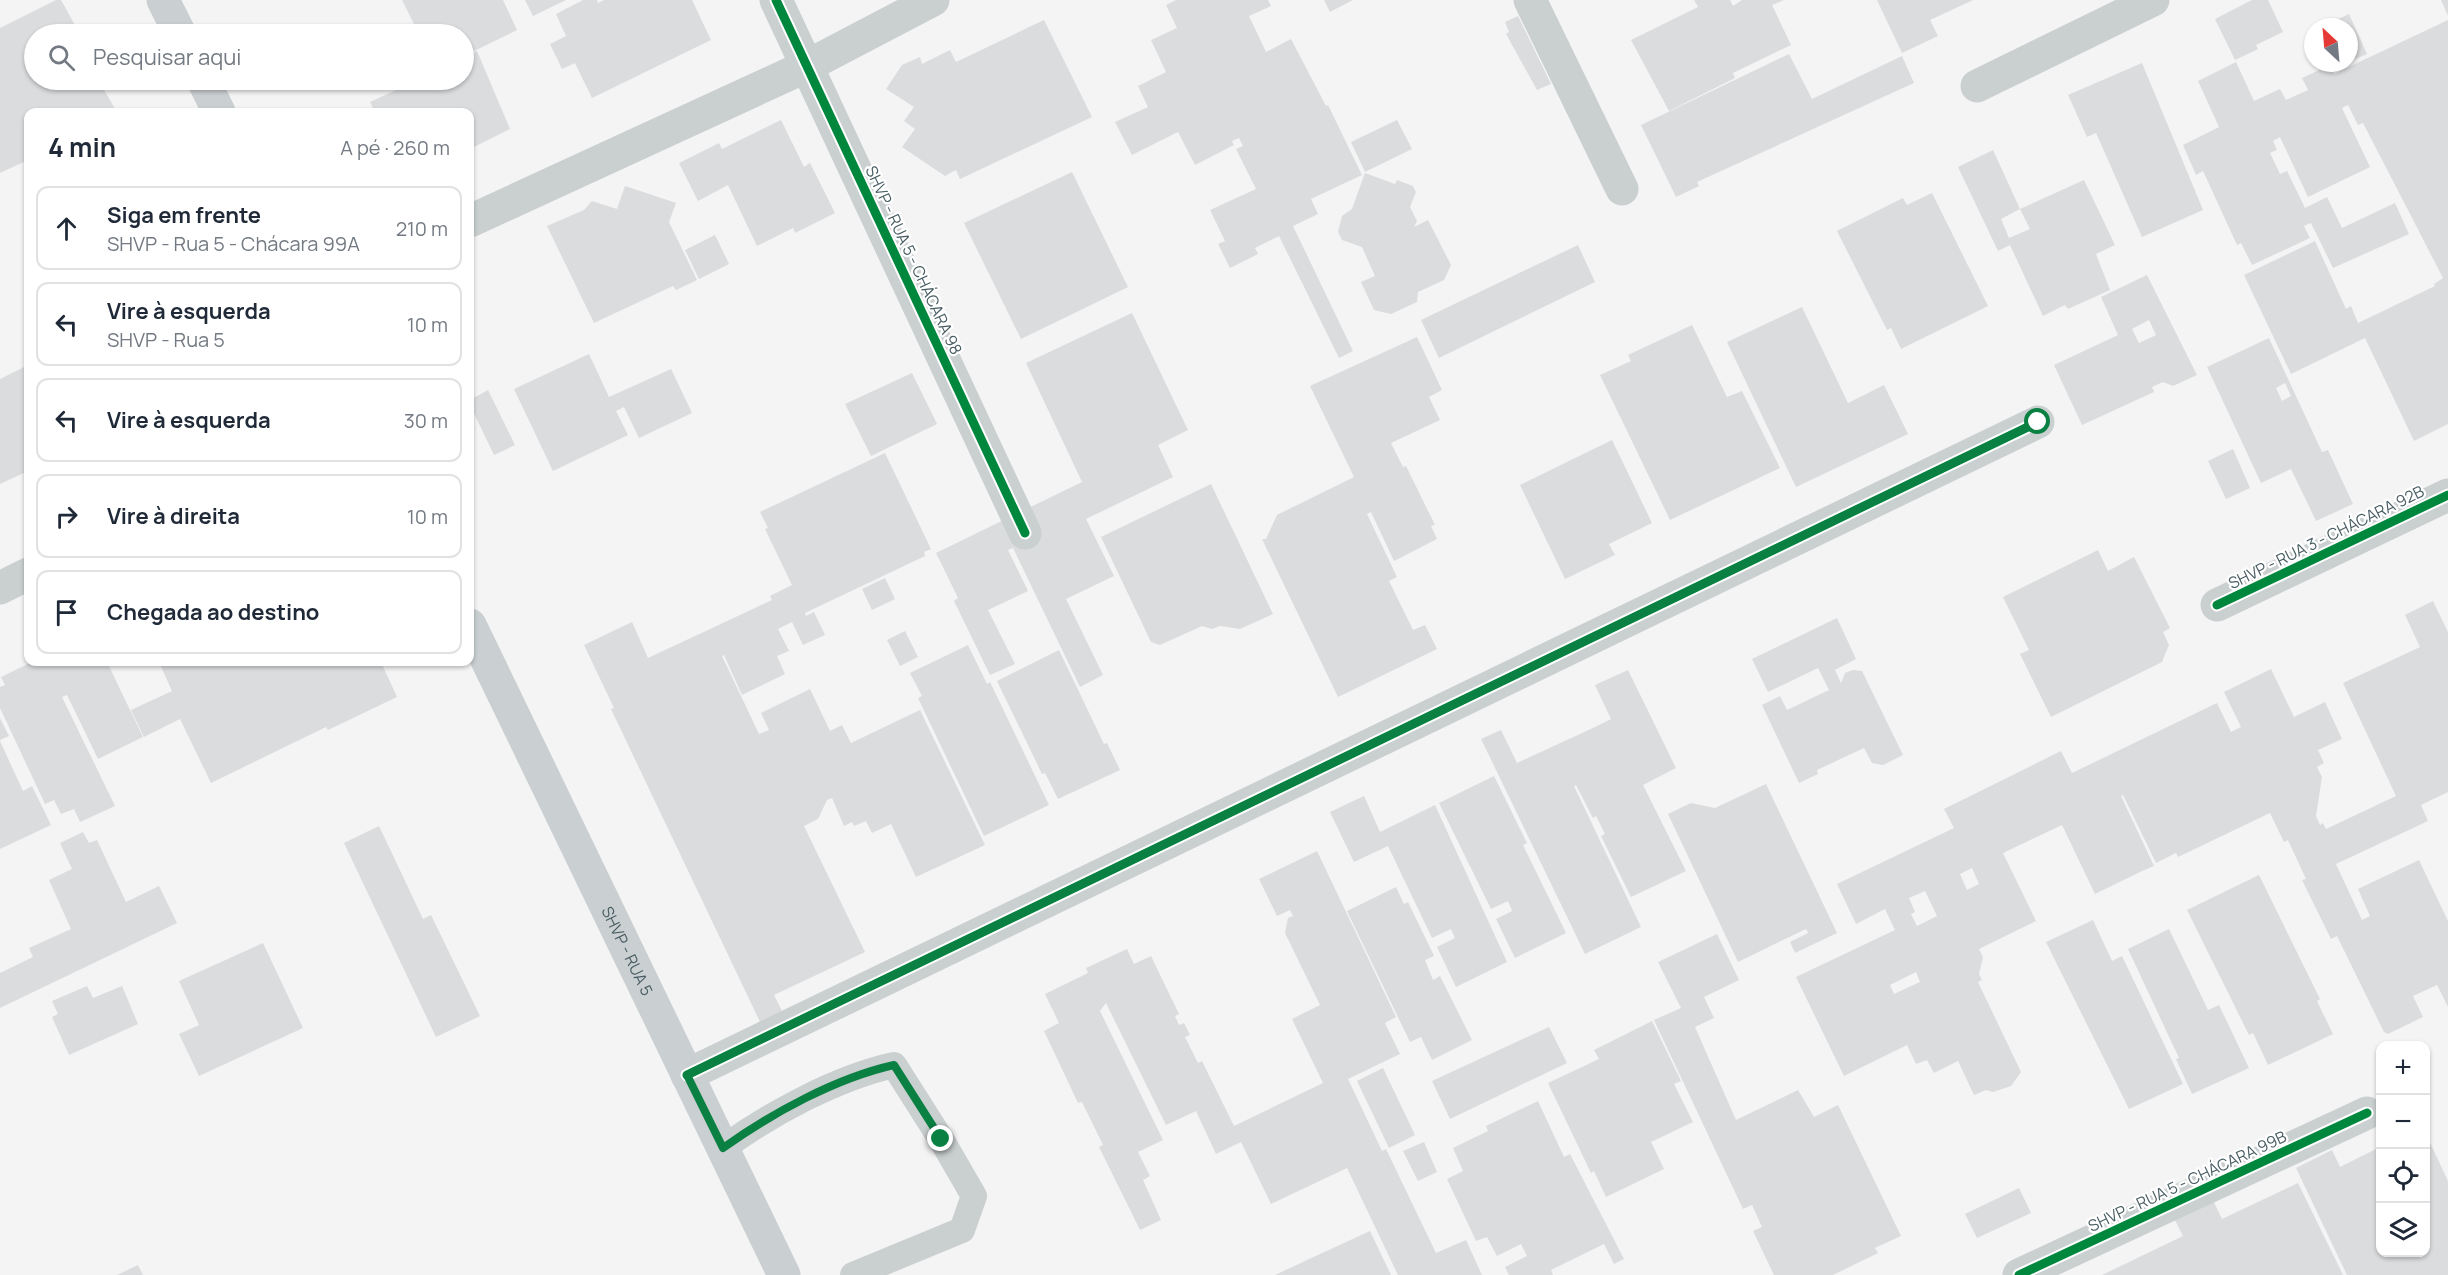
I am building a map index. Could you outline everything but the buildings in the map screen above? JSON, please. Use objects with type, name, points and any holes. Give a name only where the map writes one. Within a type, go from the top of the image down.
[{"type":"street","points":[[163,0],[175,24]]},
{"type":"street","name":"SHVP - RUA 5 - CHÁCARA 98","points":[[776,0],[1025,533]]},
{"type":"street","points":[[474,219],[807,66],[933,0]]},
{"type":"street","points":[[1530,0],[1622,189]]},
{"type":"street","points":[[1977,86],[2153,0]]},
{"type":"street","points":[[208,90],[217,108]]},
{"type":"street","points":[[687,1075],[2038,422]]},
{"type":"street","name":"SHVP - RUA 3 - CHÁCARA 92B","points":[[2217,605],[2448,495]]},
{"type":"street","points":[[0,588],[24,576]]},
{"type":"street","name":"SHVP - RUA 5","points":[[474,633],[784,1275]]},
{"type":"street","name":"SHVP - RUA 5 - CHÁCARA 99B","points":[[2019,1275],[2367,1113]]},
{"type":"lane","points":[[723,1148],[747,1131],[860,1073],[894,1065],[929,1119],[974,1197],[962,1230],[853,1275]]},
{"type":"cycle path","points":[[776,0],[1025,533]]},
{"type":"cycle path","points":[[687,1075],[2038,422]]},
{"type":"cycle path","points":[[2217,605],[2448,495]]},
{"type":"cycle path","points":[[2019,1275],[2367,1113]]},
{"type":"route","points":[[941,1139],[894,1065],[860,1073],[747,1131],[723,1148],[687,1075],[2038,422]]}]
